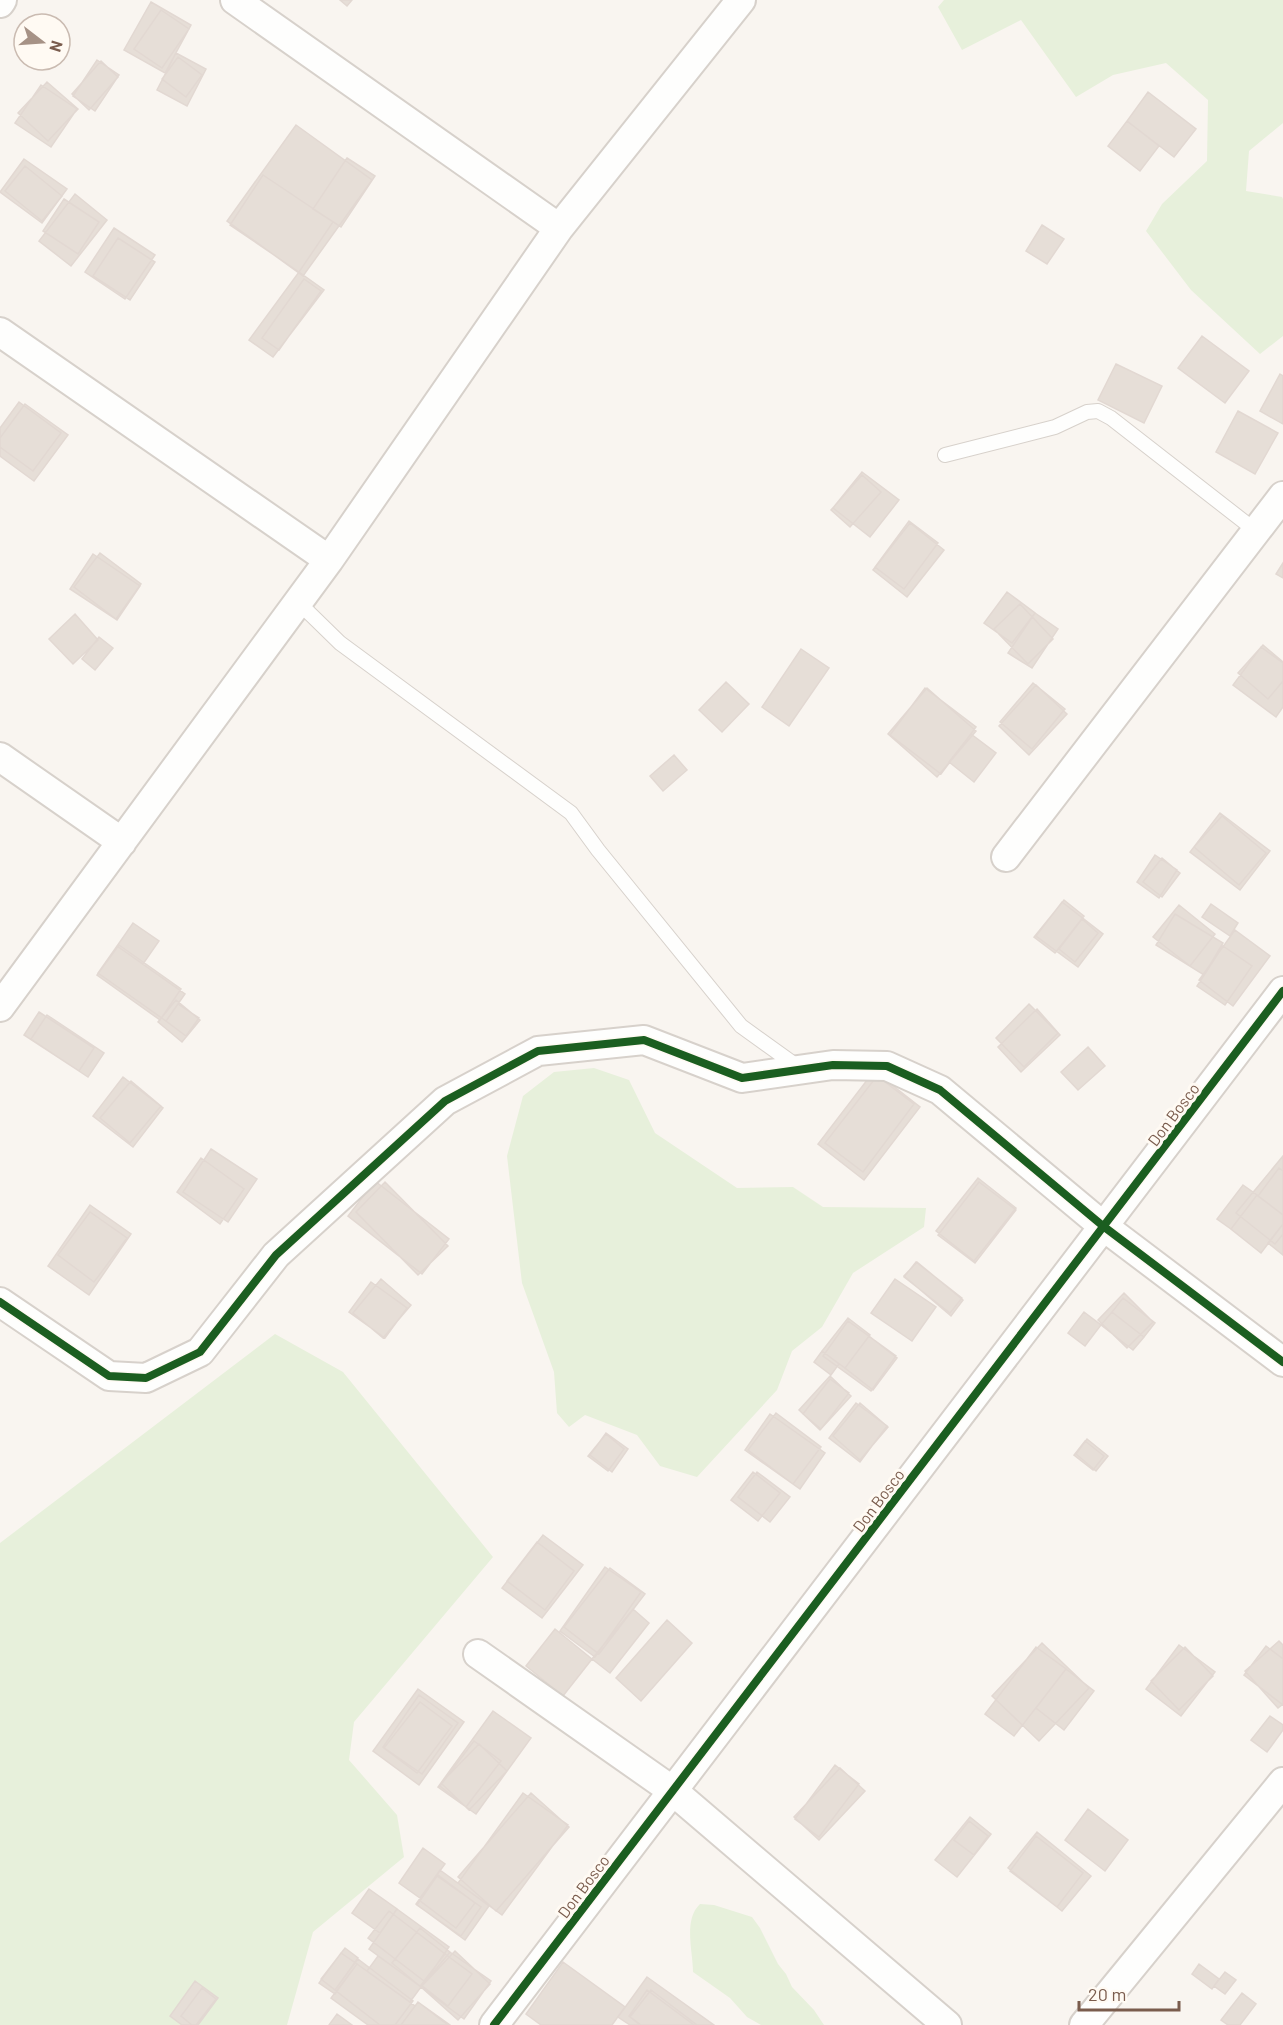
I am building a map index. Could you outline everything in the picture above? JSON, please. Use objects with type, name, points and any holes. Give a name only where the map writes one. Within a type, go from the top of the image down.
[{"type":"street","points":[[235,0],[559,228]]},
{"type":"street","points":[[0,1007],[329,560],[559,228],[741,0]]},
{"type":"street","points":[[0,332],[329,560]]},
{"type":"street","points":[[1006,857],[1283,496]]},
{"type":"street","points":[[0,757],[122,842]]},
{"type":"street","name":"Don Bosco","points":[[494,2025],[1283,991]]},
{"type":"street","points":[[0,1302],[110,1376],[146,1378],[200,1352],[276,1255],[445,1101],[538,1051],[644,1040],[742,1078],[833,1065],[887,1066],[940,1090],[1103,1226],[1283,1362]]},
{"type":"street","points":[[478,1654],[673,1791],[947,2025]]},
{"type":"street","points":[[1084,2025],[1283,1782]]},
{"type":"lane","points":[[945,455],[1055,427],[1087,411],[1098,411],[1111,418],[1256,531]]},
{"type":"lane","points":[[298,602],[340,643],[571,813],[598,850],[741,1026],[802,1070]]},
{"type":"green space","points":[[944,0],[1283,0],[1283,123],[1249,151],[1246,191],[1283,199],[1283,336],[1260,354],[1191,290],[1146,231],[1162,204],[1207,161],[1208,100],[1166,63],[1113,75],[1076,97],[1021,20],[962,50],[938,7]]},
{"type":"green space","points":[[594,1068],[629,1080],[655,1133],[737,1188],[793,1187],[823,1207],[926,1208],[924,1227],[853,1273],[822,1327],[792,1351],[777,1390],[697,1477],[660,1466],[637,1435],[585,1415],[569,1427],[557,1413],[554,1372],[522,1283],[507,1156],[523,1096],[554,1072]]},
{"type":"green space","points":[[275,1334],[343,1372],[493,1557],[354,1722],[349,1760],[397,1815],[404,1857],[313,1932],[287,2025],[0,2025],[0,1543]]},
{"type":"green space","points":[[700,1904],[714,1905],[752,1917],[792,1987],[814,2010],[824,2025],[761,2025],[747,2017],[730,1998],[693,1972],[690,1927]]},
{"type":"building","points":[[340,0],[352,0],[347,6]]},
{"type":"building","points":[[151,2],[191,25],[165,73],[124,50]]},
{"type":"building","points":[[161,10],[189,29],[162,68],[134,49]]},
{"type":"building","points":[[176,53],[206,69],[187,106],[157,90]]},
{"type":"building","points":[[178,57],[202,75],[186,97],[162,79]]},
{"type":"building","points":[[97,60],[119,75],[95,111],[73,96]]},
{"type":"building","points":[[101,61],[118,77],[89,110],[72,94]]},
{"type":"building","points":[[47,82],[78,109],[48,141],[18,113]]},
{"type":"building","points":[[41,85],[77,109],[51,147],[15,123]]},
{"type":"building","points":[[1148,92],[1196,129],[1174,157],[1127,121]]},
{"type":"building","points":[[1127,121],[1159,146],[1140,171],[1108,146]]},
{"type":"building","points":[[296,125],[372,180],[303,276],[227,221]]},
{"type":"building","points":[[347,158],[375,176],[341,227],[313,209]]},
{"type":"building","points":[[24,159],[67,189],[42,223],[0,192]]},
{"type":"building","points":[[25,166],[62,196],[42,221],[5,191]]},
{"type":"building","points":[[263,175],[333,222],[299,272],[230,225]]},
{"type":"building","points":[[75,194],[107,220],[71,266],[39,241]]},
{"type":"building","points":[[64,199],[99,222],[78,254],[43,231]]},
{"type":"building","points":[[1042,225],[1064,239],[1047,264],[1026,251]]},
{"type":"building","points":[[114,228],[155,255],[125,299],[85,272]]},
{"type":"building","points":[[118,238],[155,262],[130,300],[93,276]]},
{"type":"building","points":[[299,272],[324,290],[273,357],[249,340]]},
{"type":"building","points":[[304,279],[321,291],[279,350],[262,338]]},
{"type":"building","points":[[1202,336],[1249,371],[1225,403],[1178,368]]},
{"type":"building","points":[[1116,364],[1162,386],[1144,423],[1098,400]]},
{"type":"building","points":[[1280,374],[1283,376],[1283,424],[1260,411]]},
{"type":"building","points":[[19,402],[61,433],[33,471],[0,447],[0,428]]},
{"type":"building","points":[[25,404],[68,435],[34,481],[0,456],[0,438]]},
{"type":"building","points":[[1238,411],[1278,433],[1255,474],[1216,452]]},
{"type":"building","points":[[862,472],[899,500],[870,537],[833,508]]},
{"type":"building","points":[[862,475],[881,492],[850,527],[831,510]]},
{"type":"building","points":[[909,521],[938,543],[904,589],[875,567]]},
{"type":"building","points":[[910,523],[944,550],[907,597],[873,570]]},
{"type":"building","points":[[100,553],[141,584],[116,619],[74,587]]},
{"type":"building","points":[[93,554],[140,586],[117,620],[70,589]]},
{"type":"building","points":[[1283,563],[1283,578],[1276,574]]},
{"type":"building","points":[[1007,592],[1035,613],[1012,643],[984,623]]},
{"type":"building","points":[[1020,604],[1053,639],[1028,664],[994,629]]},
{"type":"building","points":[[1035,613],[1058,629],[1032,668],[1008,653]]},
{"type":"building","points":[[75,614],[98,640],[73,664],[49,639]]},
{"type":"building","points":[[99,637],[113,648],[95,670],[82,659]]},
{"type":"building","points":[[1263,645],[1283,662],[1283,681],[1268,699],[1238,673]]},
{"type":"building","points":[[1261,647],[1283,663],[1283,707],[1276,717],[1233,685]]},
{"type":"building","points":[[801,649],[829,668],[789,726],[762,707]]},
{"type":"building","points":[[726,682],[749,704],[722,732],[699,710]]},
{"type":"building","points":[[1033,683],[1065,709],[1032,749],[1000,722]]},
{"type":"building","points":[[1036,685],[1067,714],[1029,755],[999,726]]},
{"type":"building","points":[[925,688],[976,727],[941,774],[890,735]]},
{"type":"building","points":[[927,688],[976,731],[937,777],[888,734]]},
{"type":"building","points":[[971,734],[996,753],[974,782],[949,762]]},
{"type":"building","points":[[674,755],[687,770],[663,791],[650,776]]},
{"type":"building","points":[[1220,813],[1270,851],[1240,890],[1190,852]]},
{"type":"building","points":[[1222,816],[1266,853],[1239,885],[1194,847]]},
{"type":"building","points":[[1155,855],[1177,870],[1159,898],[1137,882]]},
{"type":"building","points":[[1162,858],[1180,873],[1162,897],[1143,882]]},
{"type":"building","points":[[1064,900],[1084,916],[1055,953],[1034,937]]},
{"type":"building","points":[[1062,902],[1103,934],[1078,967],[1036,936]]},
{"type":"building","points":[[1211,904],[1238,923],[1230,936],[1202,917]]},
{"type":"building","points":[[1179,905],[1215,934],[1190,966],[1153,937]]},
{"type":"building","points":[[1175,914],[1223,943],[1204,975],[1156,945]]},
{"type":"building","points":[[1082,919],[1098,933],[1075,962],[1059,949]]},
{"type":"building","points":[[133,923],[159,941],[143,964],[117,946]]},
{"type":"building","points":[[1235,930],[1270,956],[1233,1006],[1199,980]]},
{"type":"building","points":[[119,945],[181,989],[160,1020],[97,975]]},
{"type":"building","points":[[117,946],[185,994],[166,1021],[98,973]]},
{"type":"building","points":[[1223,946],[1252,966],[1225,1005],[1197,986]]},
{"type":"building","points":[[176,1000],[200,1020],[182,1042],[158,1022]]},
{"type":"building","points":[[178,1004],[199,1018],[186,1036],[166,1021]]},
{"type":"building","points":[[1029,1004],[1058,1033],[1024,1067],[996,1038]]},
{"type":"building","points":[[1037,1009],[1060,1035],[1021,1072],[998,1047]]},
{"type":"building","points":[[39,1012],[94,1048],[79,1071],[24,1035]]},
{"type":"building","points":[[47,1015],[104,1053],[88,1077],[31,1039]]},
{"type":"building","points":[[1088,1047],[1105,1066],[1078,1090],[1061,1072]]},
{"type":"building","points":[[874,1071],[920,1107],[864,1180],[818,1144]]},
{"type":"building","points":[[877,1076],[914,1104],[863,1172],[825,1143]]},
{"type":"building","points":[[123,1077],[163,1108],[133,1147],[93,1116]]},
{"type":"building","points":[[131,1081],[161,1106],[130,1143],[100,1118]]},
{"type":"building","points":[[211,1149],[257,1179],[228,1222],[183,1192]]},
{"type":"building","points":[[1283,1156],[1283,1234],[1275,1244],[1236,1213]]},
{"type":"building","points":[[201,1158],[244,1189],[220,1224],[177,1192]]},
{"type":"building","points":[[1279,1168],[1283,1171],[1283,1215],[1258,1196]]},
{"type":"building","points":[[978,1178],[1016,1208],[974,1261],[936,1231]]},
{"type":"building","points":[[375,1181],[449,1239],[422,1274],[348,1216]]},
{"type":"building","points":[[385,1182],[448,1246],[418,1275],[356,1212]]},
{"type":"building","points":[[979,1182],[1016,1210],[975,1263],[938,1235]]},
{"type":"building","points":[[1243,1185],[1257,1195],[1231,1229],[1217,1219]]},
{"type":"building","points":[[1257,1195],[1283,1215],[1283,1224],[1261,1253],[1231,1229]]},
{"type":"building","points":[[90,1205],[131,1234],[89,1295],[48,1266]]},
{"type":"building","points":[[90,1212],[127,1238],[94,1282],[58,1255]]},
{"type":"building","points":[[1283,1224],[1283,1255],[1268,1243]]},
{"type":"building","points":[[916,1262],[962,1298],[950,1313],[904,1277]]},
{"type":"building","points":[[917,1262],[963,1300],[951,1316],[904,1276]]},
{"type":"building","points":[[381,1279],[411,1305],[383,1338],[353,1313]]},
{"type":"building","points":[[895,1279],[936,1307],[912,1341],[871,1313]]},
{"type":"building","points":[[371,1282],[407,1308],[385,1338],[349,1312]]},
{"type":"building","points":[[1124,1293],[1153,1322],[1127,1348],[1098,1320]]},
{"type":"building","points":[[1123,1298],[1155,1323],[1144,1337],[1112,1312]]},
{"type":"building","points":[[1084,1312],[1101,1325],[1085,1346],[1068,1333]]},
{"type":"building","points":[[1112,1312],[1144,1337],[1133,1350],[1101,1325]]},
{"type":"building","points":[[848,1318],[870,1335],[845,1368],[822,1351]]},
{"type":"building","points":[[848,1321],[896,1356],[871,1391],[823,1356]]},
{"type":"building","points":[[869,1336],[897,1358],[873,1390],[845,1368]]},
{"type":"building","points":[[822,1351],[839,1364],[831,1375],[814,1362]]},
{"type":"building","points":[[830,1376],[851,1396],[820,1430],[799,1410]]},
{"type":"building","points":[[830,1379],[849,1393],[821,1429],[803,1414]]},
{"type":"building","points":[[856,1403],[887,1426],[860,1462],[829,1438]]},
{"type":"building","points":[[860,1403],[888,1427],[860,1460],[833,1436]]},
{"type":"building","points":[[776,1413],[821,1447],[793,1484],[748,1450]]},
{"type":"building","points":[[770,1414],[825,1453],[800,1489],[745,1450]]},
{"type":"building","points":[[606,1433],[628,1449],[612,1472],[590,1455]]},
{"type":"building","points":[[606,1434],[624,1449],[608,1471],[588,1456]]},
{"type":"building","points":[[1087,1439],[1108,1456],[1096,1471],[1076,1454]]},
{"type":"building","points":[[1085,1441],[1104,1456],[1093,1470],[1074,1455]]},
{"type":"building","points":[[753,1472],[780,1493],[758,1521],[731,1500]]},
{"type":"building","points":[[757,1472],[790,1497],[770,1522],[738,1497]]},
{"type":"building","points":[[543,1535],[583,1565],[542,1618],[502,1588]]},
{"type":"building","points":[[537,1542],[574,1571],[545,1610],[507,1581]]},
{"type":"building","points":[[605,1567],[641,1592],[595,1657],[560,1631]]},
{"type":"building","points":[[610,1568],[645,1594],[599,1654],[564,1627]]},
{"type":"building","points":[[633,1609],[649,1623],[610,1673],[592,1659]]},
{"type":"building","points":[[667,1620],[692,1643],[641,1701],[616,1678]]},
{"type":"building","points":[[555,1629],[592,1659],[563,1696],[526,1666]]},
{"type":"building","points":[[1279,1641],[1283,1645],[1283,1704],[1278,1708],[1245,1671]]},
{"type":"building","points":[[1042,1643],[1089,1688],[1039,1741],[992,1696]]},
{"type":"building","points":[[1179,1645],[1215,1672],[1181,1716],[1146,1689]]},
{"type":"building","points":[[1266,1646],[1283,1659],[1283,1705],[1244,1675]]},
{"type":"building","points":[[1036,1647],[1066,1669],[1014,1736],[985,1714]]},
{"type":"building","points":[[1185,1647],[1213,1676],[1179,1710],[1151,1681]]},
{"type":"building","points":[[1066,1669],[1094,1691],[1064,1730],[1036,1708]]},
{"type":"building","points":[[418,1689],[464,1722],[419,1785],[373,1751]]},
{"type":"building","points":[[419,1695],[458,1723],[422,1774],[383,1747]]},
{"type":"building","points":[[420,1702],[452,1726],[417,1773],[384,1748]]},
{"type":"building","points":[[493,1711],[531,1738],[476,1814],[438,1787]]},
{"type":"building","points":[[1270,1716],[1283,1725],[1283,1730],[1267,1752],[1251,1740]]},
{"type":"building","points":[[474,1741],[501,1761],[466,1807],[440,1786]]},
{"type":"building","points":[[479,1744],[507,1771],[469,1810],[441,1783]]},
{"type":"building","points":[[835,1765],[859,1784],[819,1837],[795,1819]]},
{"type":"building","points":[[840,1768],[865,1791],[819,1840],[794,1817]]},
{"type":"building","points":[[523,1793],[568,1825],[502,1915],[458,1883]]},
{"type":"building","points":[[531,1793],[569,1827],[496,1911],[458,1877]]},
{"type":"building","points":[[1088,1809],[1128,1840],[1105,1871],[1065,1840]]},
{"type":"building","points":[[970,1817],[991,1834],[957,1877],[935,1860]]},
{"type":"building","points":[[969,1821],[988,1836],[974,1855],[954,1840]]},
{"type":"building","points":[[1037,1832],[1091,1876],[1062,1911],[1008,1868]]},
{"type":"building","points":[[1036,1836],[1083,1873],[1057,1907],[1010,1871]]},
{"type":"building","points":[[423,1848],[445,1864],[420,1898],[399,1883]]},
{"type":"building","points":[[440,1870],[489,1906],[465,1940],[416,1904]]},
{"type":"building","points":[[438,1875],[475,1903],[456,1928],[419,1900]]},
{"type":"building","points":[[437,1876],[481,1907],[461,1936],[417,1905]]},
{"type":"building","points":[[369,1889],[397,1909],[380,1933],[352,1913]]},
{"type":"building","points":[[397,1909],[449,1947],[421,1987],[369,1949]]},
{"type":"building","points":[[389,1911],[445,1954],[424,1981],[368,1938]]},
{"type":"building","points":[[420,1928],[450,1952],[421,1987],[392,1963]]},
{"type":"building","points":[[345,1948],[358,1958],[335,1990],[321,1979]]},
{"type":"building","points":[[447,1950],[491,1981],[464,2019],[421,1987]]},
{"type":"building","points":[[455,1951],[490,1984],[458,2020],[421,1987]]},
{"type":"building","points":[[341,1953],[357,1964],[335,1994],[319,1983]]},
{"type":"building","points":[[445,1954],[472,1974],[448,2006],[421,1985]]},
{"type":"building","points":[[378,1956],[421,1987],[410,2002],[367,1971]]},
{"type":"building","points":[[358,1959],[413,2001],[395,2025],[380,2025],[335,1990]]},
{"type":"building","points":[[563,1962],[625,2007],[612,2025],[541,2025],[526,2014]]},
{"type":"building","points":[[357,1964],[415,2006],[401,2025],[368,2025],[331,1998]]},
{"type":"building","points":[[1199,1964],[1219,1979],[1212,1989],[1192,1974]]},
{"type":"building","points":[[1225,1972],[1236,1980],[1225,1994],[1214,1986]]},
{"type":"building","points":[[647,1977],[714,2025],[630,2025],[618,2017]]},
{"type":"building","points":[[195,1981],[218,1998],[198,2025],[182,2025],[170,2016]]},
{"type":"building","points":[[202,1988],[216,1999],[196,2025],[192,2025],[181,2016]]},
{"type":"building","points":[[647,1990],[694,2025],[641,2025],[629,2016]]},
{"type":"building","points":[[651,1990],[697,2025],[640,2025],[630,2017]]},
{"type":"building","points":[[1242,1993],[1256,2004],[1240,2025],[1228,2025],[1221,2020]]},
{"type":"building","points":[[418,2002],[450,2025],[401,2025]]},
{"type":"building","points":[[418,2002],[448,2025],[401,2025]]},
{"type":"building","points":[[337,2014],[352,2025],[329,2025]]},
{"type":"cycle path","points":[[494,2025],[1283,991]]},
{"type":"cycle path","points":[[0,1302],[109,1376],[146,1378],[200,1352],[276,1255],[445,1101],[538,1051],[644,1040],[742,1078],[833,1065],[887,1066],[940,1090],[1103,1226],[1283,1362]]}]
